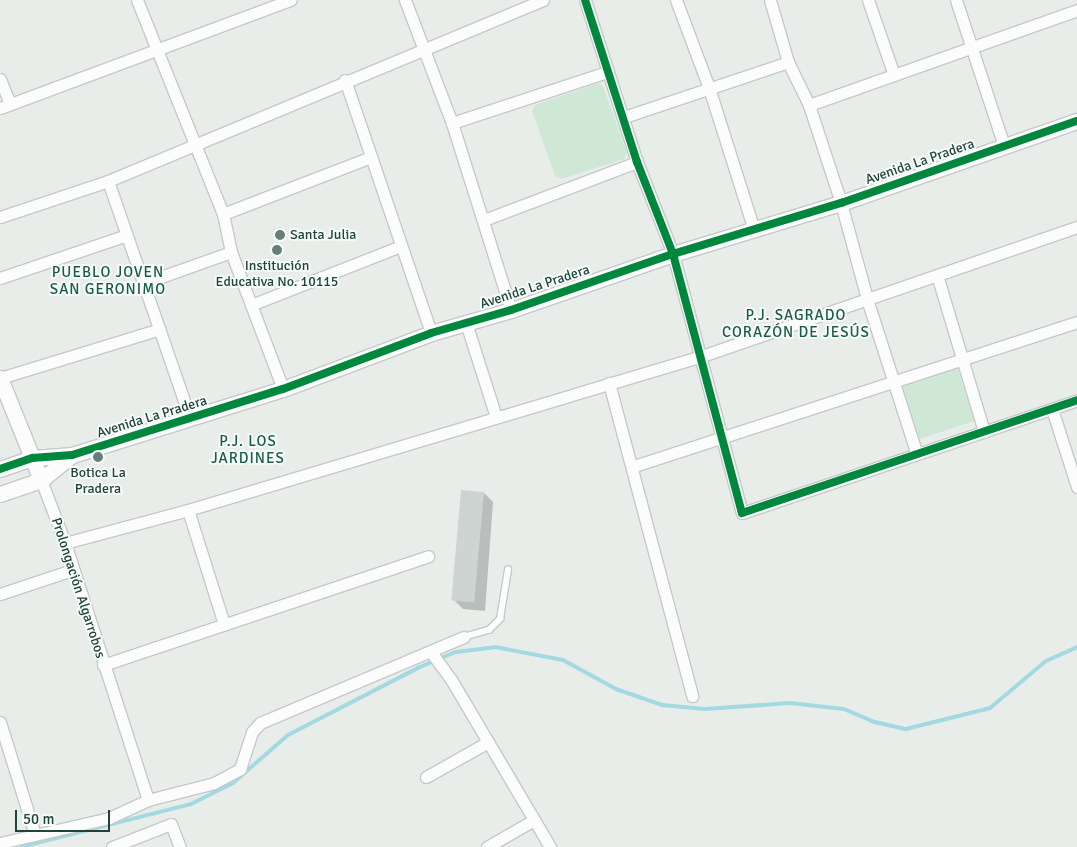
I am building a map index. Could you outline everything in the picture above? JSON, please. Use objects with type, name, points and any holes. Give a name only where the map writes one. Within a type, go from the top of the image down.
[{"type":"street","points":[[137,0],[223,214],[231,252],[283,388]]},
{"type":"street","points":[[0,79],[5,106],[158,52],[291,0]]},
{"type":"street","points":[[405,0],[425,47],[452,123],[511,310]]},
{"type":"street","points":[[0,217],[108,181],[196,146],[345,80],[543,0]]},
{"type":"street","points":[[585,0],[637,162],[673,254],[702,356],[721,438],[742,513],[916,452],[984,432],[1077,400]]},
{"type":"street","points":[[676,0],[709,88],[754,230]]},
{"type":"street","points":[[770,0],[788,62],[809,105],[841,203],[867,299],[895,381],[916,452]]},
{"type":"street","points":[[868,0],[894,76]]},
{"type":"street","points":[[956,0],[1004,146]]},
{"type":"street","points":[[809,105],[1077,10]]},
{"type":"street","points":[[624,117],[788,62]]},
{"type":"street","points":[[452,123],[607,72]]},
{"type":"street","points":[[345,80],[430,333]]},
{"type":"street","name":"Avenida La Pradera","points":[[0,469],[32,458],[72,455],[283,388],[430,333],[511,310],[673,254],[841,203],[1077,121]]},
{"type":"street","points":[[223,214],[371,157]]},
{"type":"street","points":[[484,220],[637,162]]},
{"type":"street","points":[[108,181],[190,418]]},
{"type":"street","points":[[65,543],[188,510],[702,356],[1077,227]]},
{"type":"street","points":[[0,278],[127,235]]},
{"type":"street","points":[[251,305],[401,246]]},
{"type":"street","points":[[144,283],[231,252]]},
{"type":"street","points":[[937,275],[984,432]]},
{"type":"street","points":[[634,466],[1077,322]]},
{"type":"street","points":[[466,323],[496,417]]},
{"type":"street","points":[[0,378],[160,329]]},
{"type":"street","name":"Prolongación Algarrobos","points":[[0,378],[65,543],[72,570],[148,800]]},
{"type":"street","points":[[609,383],[634,466],[692,696]]},
{"type":"street","points":[[1052,409],[1076,479]]},
{"type":"street","name":"Avenida La Pradera","points":[[0,494],[41,480],[72,455]]},
{"type":"street","points":[[188,510],[224,624]]},
{"type":"street","points":[[103,665],[428,556]]},
{"type":"street","points":[[0,594],[72,570]]},
{"type":"street","points":[[0,843],[109,818],[148,800],[214,783],[240,769],[252,732],[260,724],[434,657],[464,637]]},
{"type":"street","points":[[434,657],[452,681],[550,847]]},
{"type":"street","points":[[0,722],[35,836]]},
{"type":"street","points":[[426,777],[488,742]]},
{"type":"street","points":[[487,847],[534,820]]},
{"type":"street","points":[[112,847],[171,824],[180,847]]},
{"type":"lane","points":[[464,637],[489,630],[500,619],[508,570]]},
{"type":"green space","points":[[599,83],[603,86],[627,153],[624,159],[562,179],[555,176],[532,111],[535,105]]},
{"type":"green space","points":[[956,364],[975,421],[919,439],[901,382]]},
{"type":"building","points":[[461,490],[484,492],[474,603],[451,601]]},
{"type":"waterway","points":[[21,847],[191,804],[233,783],[288,735],[420,667],[456,652],[495,647],[563,660],[616,689],[662,705],[705,709],[790,703],[844,709],[875,722],[906,729],[990,708],[1046,661],[1077,647]]},
{"type":"cycle path","points":[[585,0],[637,162],[673,254],[742,513],[1077,400]]},
{"type":"cycle path","points":[[0,469],[32,458],[72,455],[283,389],[431,333],[511,310],[673,254],[841,203],[1077,121]]},
{"type":"place","name":"Santa Julia","points":[[280,235]]},
{"type":"place","name":"Institución Educativa No. 10115","points":[[277,250]]},
{"type":"place","name":"Botica La Pradera","points":[[98,457]]},
{"type":"district","name":"PUEBLO JOVEN SAN GERONIMO","points":[[108,280]]},
{"type":"district","name":"P.J. SAGRADO CORAZÓN DE JESÚS","points":[[796,324]]},
{"type":"district","name":"P.J. LOS JARDINES","points":[[248,450]]}]
